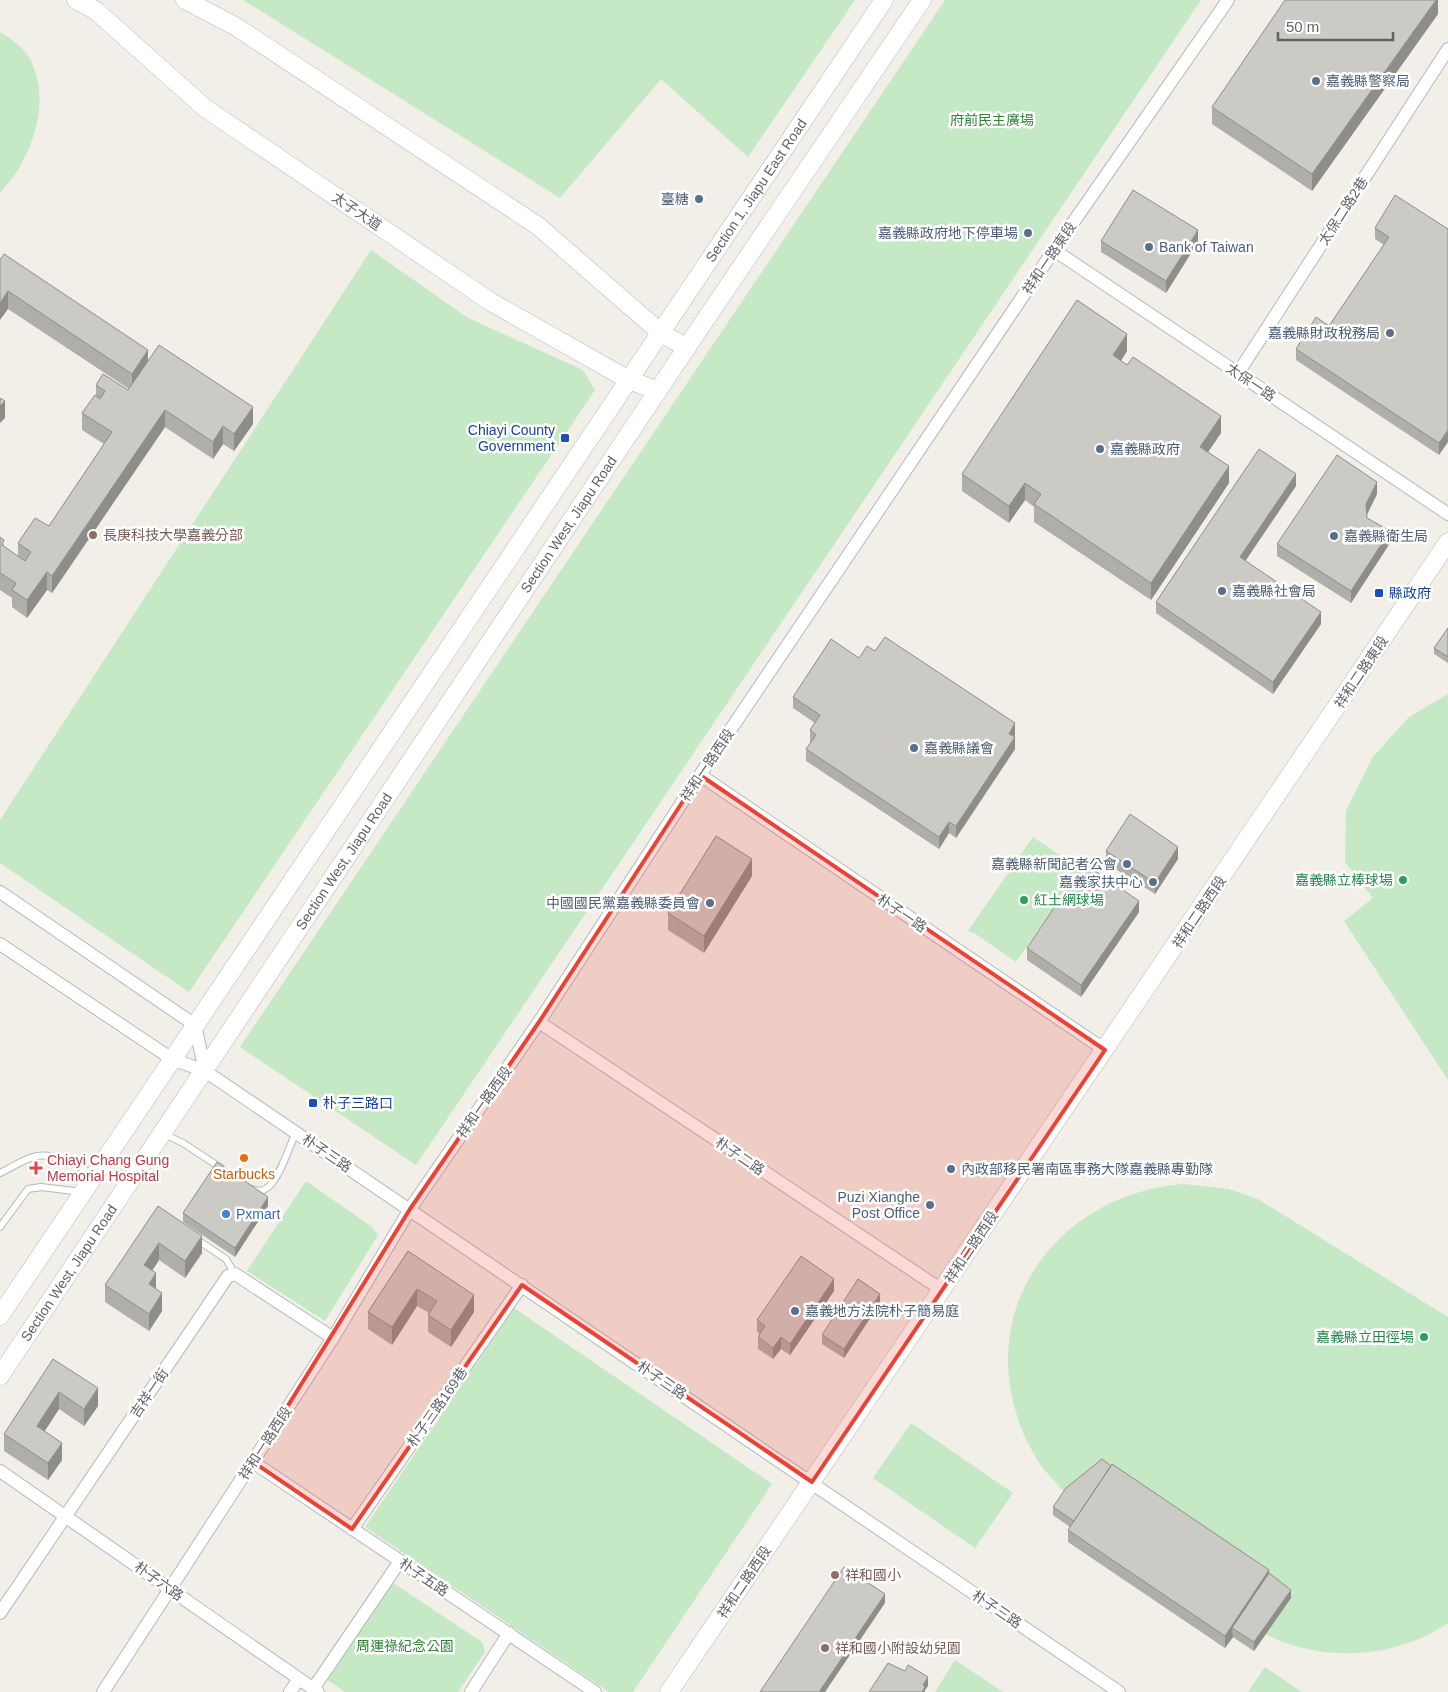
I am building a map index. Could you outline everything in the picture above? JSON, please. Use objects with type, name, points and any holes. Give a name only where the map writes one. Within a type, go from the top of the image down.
[{"type":"main road","name":"太子大道","points":[[76,0],[99,5],[205,108],[491,302],[629,380],[658,391]]},
{"type":"main road","points":[[184,0],[235,26],[538,226],[661,333],[687,348],[922,0]]},
{"type":"main road","name":"Section 1, Jiapu East Road","points":[[629,380],[884,0]]},
{"type":"main road","name":"Section West, Jiapu Road","points":[[0,1376],[687,348]]},
{"type":"main road","points":[[0,1316],[629,380]]},
{"type":"main road","name":"祥和二路東段","points":[[1274,802],[1448,542]]},
{"type":"main road","name":"祥和二路西段","points":[[669,1692],[1274,802]]},
{"type":"street","name":"祥和一路東段","points":[[873,518],[1054,250],[1228,0]]},
{"type":"street","name":"太保二路2巷","points":[[1238,373],[1448,49]]},
{"type":"street","name":"太保一路","points":[[1054,250],[1448,514]]},
{"type":"street","name":"祥和一路西段","points":[[103,1692],[334,1338],[410,1210],[539,1022],[700,775],[873,518]]},
{"type":"street","name":"朴子一路","points":[[700,775],[1105,1050]]},
{"type":"street","points":[[0,892],[195,1025],[205,1071]]},
{"type":"street","name":"朴子三路","points":[[0,944],[172,1059],[205,1071],[812,1482],[1118,1692]]},
{"type":"street","name":"朴子二路","points":[[539,1022],[942,1290]]},
{"type":"street","points":[[235,1274],[334,1338]]},
{"type":"street","name":"吉祥一街","points":[[0,1613],[228,1276],[235,1274]]},
{"type":"street","name":"朴子三路169巷","points":[[352,1529],[522,1285]]},
{"type":"street","name":"朴子五路","points":[[253,1462],[595,1692]]},
{"type":"street","name":"朴子六路","points":[[0,1471],[316,1690]]},
{"type":"street","points":[[316,1690],[400,1561]]},
{"type":"street","points":[[470,1692],[509,1633]]},
{"type":"street","points":[[290,1692],[299,1679]]},
{"type":"lane","points":[[245,1184],[253,1190],[261,1191],[268,1188],[296,1132]]},
{"type":"lane","points":[[162,1134],[184,1143],[230,1174]]},
{"type":"lane","points":[[0,1173],[36,1156],[52,1157],[79,1166],[94,1176]]},
{"type":"lane","points":[[0,1226],[28,1189],[41,1187],[83,1192]]},
{"type":"lane","points":[[186,1232],[226,1259],[235,1274]]},
{"type":"highlighted area","points":[[700,775],[1105,1050],[812,1482],[522,1285],[352,1529],[253,1462],[410,1209],[539,1022]]},
{"type":"green space","points":[[243,0],[855,0],[748,157],[661,79],[560,198]]},
{"type":"green space","name":"府前民主廣場","points":[[945,0],[1201,0],[416,1165],[240,1047]]},
{"type":"green space","points":[[0,32],[17,44],[31,61],[37,78],[39,113],[35,131],[21,165],[0,193]]},
{"type":"green space","points":[[371,250],[468,318],[583,370],[595,390],[189,992],[0,863],[0,820]]},
{"type":"green space","name":"嘉義縣立棒球場","points":[[1448,694],[1448,1080],[1344,921],[1373,898],[1345,862],[1346,811],[1372,758],[1409,717]]},
{"type":"green space","name":"紅土網球場","points":[[1033,837],[1080,869],[1016,962],[974,933],[968,931]]},
{"type":"green space","points":[[306,1181],[372,1227],[378,1235],[325,1321],[247,1271]]},
{"type":"green space","points":[[1183,1184],[1229,1189],[1258,1199],[1448,1317],[1448,1623],[1427,1635],[1405,1644],[1382,1650],[1358,1653],[1334,1653],[1311,1650],[1265,1634],[1254,1651],[1233,1637],[1225,1648],[1068,1542],[1075,1530],[1053,1515],[1066,1496],[1042,1467],[1030,1447],[1016,1412],[1008,1369],[1011,1328],[1023,1291],[1043,1258],[1070,1229],[1103,1207],[1141,1192]]},
{"type":"green space","points":[[514,1308],[772,1484],[633,1692],[609,1692],[365,1527]]},
{"type":"green space","points":[[911,1423],[1013,1493],[975,1548],[873,1478]]},
{"type":"green space","name":"周運祿紀念公園","points":[[392,1582],[482,1642],[485,1652],[458,1692],[345,1692],[326,1679]]},
{"type":"green space","points":[[955,1660],[1003,1692],[935,1692]]},
{"type":"green space","points":[[1265,1667],[1302,1692],[1248,1692]]},
{"type":"building","name":"嘉義縣警察局","points":[[1285,0],[1436,0],[1312,174],[1212,107]]},
{"type":"building","name":"Bank of Taiwan","points":[[1133,190],[1198,230],[1166,281],[1101,241]]},
{"type":"building","name":"嘉義縣財政稅務局","points":[[1395,195],[1448,229],[1448,430],[1439,443],[1296,349],[1316,317],[1329,326],[1389,237],[1375,228]]},
{"type":"building","points":[[4,254],[148,350],[132,374],[8,291],[0,303],[0,260]]},
{"type":"building","name":"嘉義縣政府","points":[[1077,300],[1127,334],[1113,355],[1127,365],[1133,357],[1221,416],[1200,447],[1229,466],[1151,583],[1034,504],[1041,494],[1025,483],[1009,506],[962,474]]},
{"type":"building","points":[[159,345],[253,407],[234,434],[223,426],[213,442],[165,410],[52,576],[47,572],[27,600],[12,590],[16,583],[0,573],[0,537],[4,540],[2,545],[25,561],[31,552],[18,543],[35,518],[49,526],[112,432],[82,413],[95,395],[100,399],[105,391],[96,385],[103,374],[128,390]]},
{"type":"building","points":[[0,398],[5,401],[0,406]]},
{"type":"building","name":"嘉義縣社會局","points":[[1259,449],[1296,474],[1240,557],[1321,612],[1273,682],[1156,602]]},
{"type":"building","name":"嘉義縣衛生局","points":[[1337,455],[1377,482],[1366,504],[1367,518],[1390,531],[1351,591],[1277,544]]},
{"type":"building","points":[[1448,628],[1448,657],[1434,648]]},
{"type":"building","name":"嘉義縣議會","points":[[885,637],[1015,723],[1009,734],[1015,737],[956,826],[949,822],[939,837],[806,749],[816,735],[810,730],[820,715],[793,697],[831,639],[859,658],[867,646],[875,651]]},
{"type":"building","points":[[1130,814],[1178,847],[1155,883],[1106,851]]},
{"type":"building","name":"中國國民黨嘉義縣委員會","points":[[716,836],[752,859],[704,936],[668,913]]},
{"type":"building","points":[[1084,863],[1139,901],[1081,985],[1027,948]]},
{"type":"building","name":"Pxmart","points":[[217,1162],[268,1197],[235,1248],[183,1213]]},
{"type":"building","points":[[158,1206],[202,1236],[185,1261],[159,1243],[144,1265],[156,1273],[149,1284],[162,1293],[149,1314],[105,1285]]},
{"type":"building","points":[[408,1251],[474,1295],[451,1330],[428,1315],[437,1301],[417,1289],[392,1327],[368,1312]]},
{"type":"building","name":"嘉義地方法院朴子簡易庭","points":[[801,1256],[834,1279],[790,1344],[781,1337],[773,1348],[758,1337],[765,1326],[757,1320]]},
{"type":"building","points":[[858,1279],[880,1294],[844,1349],[822,1335]]},
{"type":"building","points":[[53,1359],[98,1388],[84,1409],[59,1392],[37,1426],[62,1443],[48,1463],[4,1434]]},
{"type":"building","points":[[1102,1459],[1111,1466],[1074,1521],[1053,1507],[1066,1488]]},
{"type":"building","points":[[1112,1464],[1269,1570],[1225,1636],[1068,1530]]},
{"type":"building","name":"祥和國小附設幼兒園","points":[[844,1567],[885,1594],[819,1692],[760,1692]]},
{"type":"building","points":[[1269,1573],[1291,1590],[1254,1642],[1232,1628]]},
{"type":"building","points":[[888,1663],[905,1671],[908,1665],[928,1677],[923,1685],[925,1687],[922,1692],[869,1692]]},
{"type":"place","name":"嘉義縣警察局","points":[[1316,81]]},
{"type":"place","name":"臺糖","points":[[699,199]]},
{"type":"place","name":"嘉義縣政府地下停車場","points":[[1028,233]]},
{"type":"place","name":"Bank of Taiwan","points":[[1149,247]]},
{"type":"place","name":"嘉義縣財政稅務局","points":[[1390,333]]},
{"type":"place","name":"Chiayi County Government","points":[[565,438]]},
{"type":"place","name":"嘉義縣政府","points":[[1100,449]]},
{"type":"place","name":"長庚科技大學嘉義分部","points":[[93,535]]},
{"type":"place","name":"嘉義縣衛生局","points":[[1334,536]]},
{"type":"place","name":"嘉義縣社會局","points":[[1222,591]]},
{"type":"place","name":"縣政府","points":[[1379,593]]},
{"type":"place","name":"嘉義縣議會","points":[[914,748]]},
{"type":"place","name":"嘉義縣新聞記者公會","points":[[1127,864]]},
{"type":"place","name":"嘉義縣立棒球場","points":[[1403,880]]},
{"type":"place","name":"嘉義家扶中心","points":[[1153,882]]},
{"type":"place","name":"紅土網球場","points":[[1024,900]]},
{"type":"place","name":"中國國民黨嘉義縣委員會","points":[[710,903]]},
{"type":"place","name":"朴子三路口","points":[[313,1103]]},
{"type":"place","name":"Starbucks","points":[[244,1158]]},
{"type":"place","name":"Chiayi Chang Gung Memorial Hospital","points":[[36,1168]]},
{"type":"place","name":"內政部移民署南區事務大隊嘉義縣專勤隊","points":[[951,1169]]},
{"type":"place","name":"Puzi Xianghe Post Office","points":[[930,1205]]},
{"type":"place","name":"Pxmart","points":[[226,1214]]},
{"type":"place","name":"嘉義地方法院朴子簡易庭","points":[[795,1311]]},
{"type":"place","name":"嘉義縣立田徑場","points":[[1424,1337]]},
{"type":"place","name":"祥和國小","points":[[835,1575]]},
{"type":"place","name":"祥和國小附設幼兒園","points":[[825,1648]]}]
